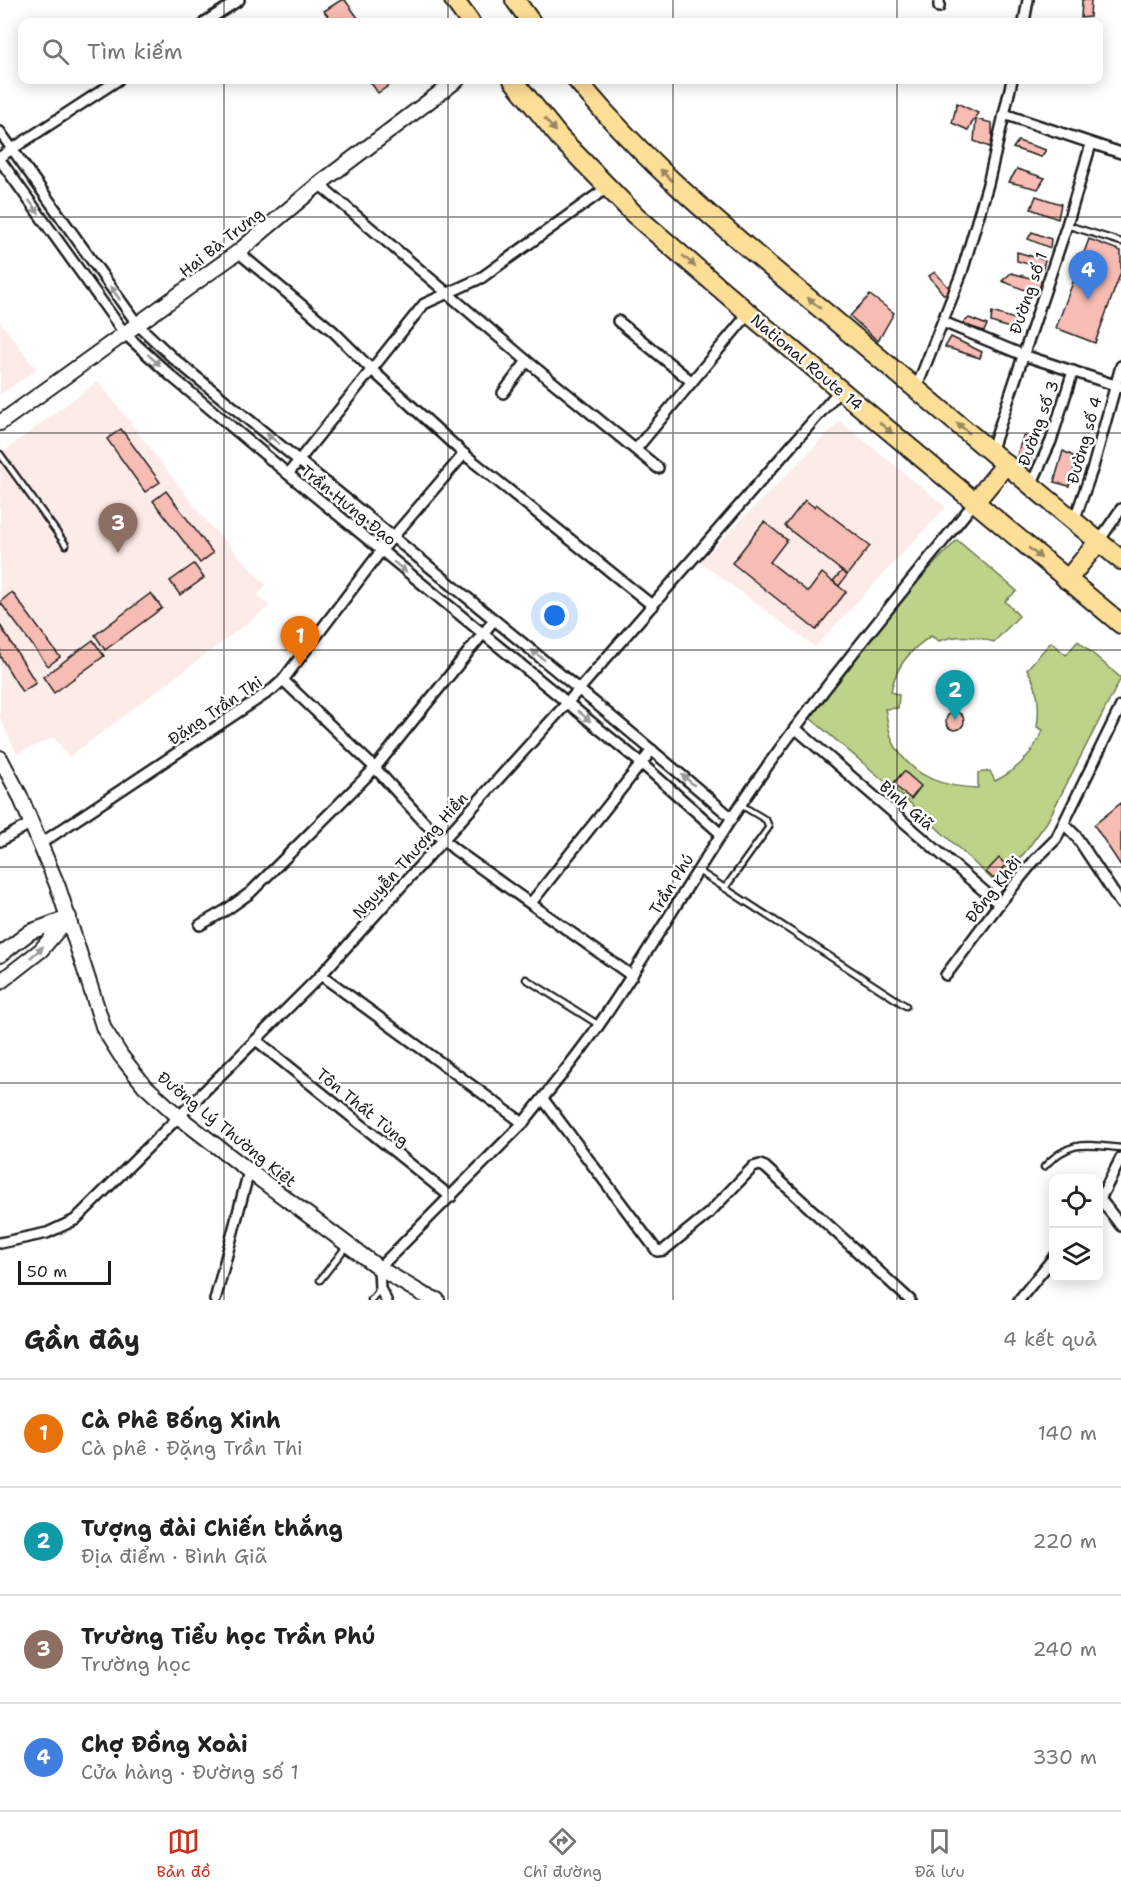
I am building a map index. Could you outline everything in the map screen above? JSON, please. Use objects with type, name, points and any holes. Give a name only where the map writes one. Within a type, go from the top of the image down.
[{"type":"highway","points":[[454,0],[467,18]]},
{"type":"highway","points":[[515,0],[528,18]]},
{"type":"highway","name":"National Route 14","points":[[516,84],[560,138],[635,215],[840,390],[1121,624]]},
{"type":"highway","points":[[580,84],[670,179],[1121,560]]},
{"type":"highway","points":[[974,502],[1006,464]]},
{"type":"highway","points":[[1067,580],[1099,541]]},
{"type":"street","points":[[211,18],[239,0]]},
{"type":"street","points":[[1025,18],[1028,0]]},
{"type":"street","points":[[0,158],[11,148],[112,84]]},
{"type":"street","name":"Hai Bà Trưng","points":[[0,423],[238,252],[320,184],[452,84]]},
{"type":"street","points":[[916,389],[962,272],[988,184],[1011,84]]},
{"type":"street","points":[[1004,114],[1121,153]]},
{"type":"street","points":[[0,132],[138,325],[173,358],[580,688],[732,818]]},
{"type":"street","name":"Đường số 1","points":[[991,452],[1067,225],[1091,144]]},
{"type":"street","name":"Trần Hưng Đạo","points":[[0,158],[125,334],[171,376],[288,474],[641,763],[721,834]]},
{"type":"street","points":[[320,184],[447,294],[658,468]]},
{"type":"street","points":[[288,474],[424,304],[482,278],[608,187]]},
{"type":"street","points":[[238,252],[334,332],[464,454],[653,606]]},
{"type":"street","points":[[636,449],[749,313]]},
{"type":"street","points":[[618,321],[692,382]]},
{"type":"street","points":[[943,322],[1023,355],[1118,386]]},
{"type":"street","points":[[502,393],[527,361]]},
{"type":"street","name":"Đường số 4","points":[[1074,521],[1118,386],[1121,366]]},
{"type":"street","name":"Đường số 3","points":[[1031,485],[1051,441],[1073,371]]},
{"type":"street","name":"Nguyễn Thượng Hiền","points":[[0,1243],[47,1233],[75,1220],[321,975],[568,702],[840,390]]},
{"type":"street","name":"Đặng Trần Thi","points":[[40,844],[259,700],[283,680],[393,536],[464,454]]},
{"type":"street","name":"Trần Phú","points":[[379,1268],[523,1123],[543,1099],[599,1026],[721,834],[795,728],[974,502]]},
{"type":"street","points":[[1099,541],[1121,509]]},
{"type":"street","points":[[200,925],[250,893],[375,768],[494,620]]},
{"type":"street","points":[[283,680],[375,768],[444,840],[632,976]]},
{"type":"street","name":"Đồng Khởi","points":[[946,975],[999,904],[1034,861],[1056,839],[1121,706]]},
{"type":"street","name":"Bình Giã","points":[[795,728],[999,904]]},
{"type":"street","points":[[531,903],[652,750]]},
{"type":"street","name":"Đường Lý Thường Kiệt","points":[[0,758],[31,823],[69,917],[104,1029],[121,1056],[144,1085],[179,1116],[249,1171],[379,1268],[424,1295],[437,1300]]},
{"type":"street","points":[[0,841],[31,823]]},
{"type":"street","points":[[1064,824],[1076,836],[1121,904]]},
{"type":"street","points":[[0,956],[30,932],[69,917]]},
{"type":"street","points":[[0,982],[41,950],[69,917]]},
{"type":"street","points":[[321,975],[523,1123]]},
{"type":"street","name":"Tôn Thất Tùng","points":[[256,1040],[451,1197]]},
{"type":"street","points":[[543,1099],[657,1251],[664,1250],[708,1214],[753,1167],[760,1165],[774,1175],[910,1300]]},
{"type":"street","points":[[1103,1195],[1121,1158]]},
{"type":"street","points":[[215,1300],[249,1171]]},
{"type":"street","points":[[1103,1204],[1121,1226]]},
{"type":"street","points":[[1019,1300],[1049,1262]]},
{"type":"street","points":[[379,1268],[380,1289],[386,1300]]},
{"type":"lane","points":[[1067,225],[1121,242]]},
{"type":"lane","points":[[0,454],[66,545]]},
{"type":"lane","points":[[725,888],[769,827],[766,820],[741,805]]},
{"type":"lane","points":[[698,870],[906,1006]]},
{"type":"lane","points":[[526,978],[599,1026]]},
{"type":"lane","points":[[1044,1167],[1057,1154],[1082,1144],[1121,1148]]},
{"type":"lane","points":[[320,1280],[348,1245]]},
{"type":"lane","points":[[370,1300],[380,1289]]},
{"type":"shaded area","points":[[0,321],[36,369],[0,395]]},
{"type":"shaded area","points":[[98,381],[207,522],[266,585],[258,595],[269,607],[69,757],[54,737],[17,754],[0,718],[0,454]]},
{"type":"shaded area","points":[[840,421],[946,507],[815,647],[700,562]]},
{"type":"green space","points":[[957,540],[1017,591],[1005,601],[1019,616],[994,642],[967,637],[954,637],[939,641],[931,636],[917,647],[900,667],[891,692],[899,695],[898,708],[885,709],[894,745],[913,768],[943,783],[978,788],[978,773],[990,771],[995,781],[1018,766],[1035,747],[1043,730],[1037,727],[1038,697],[1027,669],[1051,642],[1066,655],[1078,641],[1121,678],[1047,822],[1026,851],[997,884],[910,803],[809,717],[855,647]]},
{"type":"building","points":[[341,0],[345,0],[358,18],[329,18],[324,11]]},
{"type":"building","points":[[1082,0],[1091,0],[1090,17],[1081,18]]},
{"type":"building","points":[[372,84],[391,84],[378,93]]},
{"type":"building","points":[[957,103],[978,113],[968,130],[952,123]]},
{"type":"building","points":[[976,119],[992,123],[992,148],[974,141]]},
{"type":"building","points":[[1018,141],[1046,150],[1041,157],[1013,148]]},
{"type":"building","points":[[1017,169],[1045,178],[1038,189],[1009,182]]},
{"type":"building","points":[[1036,196],[1061,204],[1058,219],[1031,209]]},
{"type":"building","points":[[1032,232],[1051,239],[1050,248],[1028,239]]},
{"type":"building","points":[[1089,239],[1121,251],[1121,272],[1095,343],[1056,328]]},
{"type":"building","points":[[1017,252],[1045,260],[1043,268],[1017,261]]},
{"type":"building","points":[[935,272],[951,290],[944,295],[929,276]]},
{"type":"building","points":[[1011,273],[1042,281],[1038,295],[1002,281]]},
{"type":"building","points":[[870,295],[894,313],[878,341],[850,316]]},
{"type":"building","points":[[992,312],[1018,320],[1018,331],[991,322]]},
{"type":"building","points":[[969,318],[987,325],[984,331],[962,324]]},
{"type":"building","points":[[951,337],[982,352],[980,358],[945,347]]},
{"type":"building","points":[[121,429],[160,482],[145,492],[107,439]]},
{"type":"building","points":[[1023,436],[1037,438],[1031,459],[1016,458]]},
{"type":"building","points":[[1063,451],[1077,458],[1069,486],[1054,482]]},
{"type":"building","points":[[166,491],[213,553],[200,563],[153,501]]},
{"type":"building","points":[[805,500],[814,507],[816,504],[870,546],[847,575],[785,526]]},
{"type":"building","points":[[764,522],[787,540],[770,562],[808,592],[822,573],[846,592],[816,630],[732,563]]},
{"type":"building","points":[[194,564],[204,578],[180,595],[170,581]]},
{"type":"building","points":[[842,571],[847,575],[839,586],[833,581]]},
{"type":"building","points":[[12,592],[60,657],[48,666],[0,602]]},
{"type":"building","points":[[151,593],[162,608],[105,650],[95,635]]},
{"type":"building","points":[[0,625],[36,683],[22,692],[0,656]]},
{"type":"building","points":[[93,640],[104,656],[54,693],[43,677]]},
{"type":"building","points":[[955,712],[961,715],[964,721],[961,727],[955,730],[949,727],[946,721],[949,715]]},
{"type":"building","points":[[904,771],[921,786],[911,799],[893,784]]},
{"type":"building","points":[[1121,803],[1121,866],[1094,825]]},
{"type":"building","points":[[999,858],[1006,865],[994,879],[986,872]]},
{"type":"place","name":"Chợ Đồng Xoài","points":[[1088,300]]},
{"type":"place","name":"Trường Tiểu học Trần Phú","points":[[118,553]]},
{"type":"place","name":"Cà Phê Bống Xinh","points":[[300,666]]},
{"type":"place","name":"Tượng đài Chiến thắng","points":[[955,720]]}]
